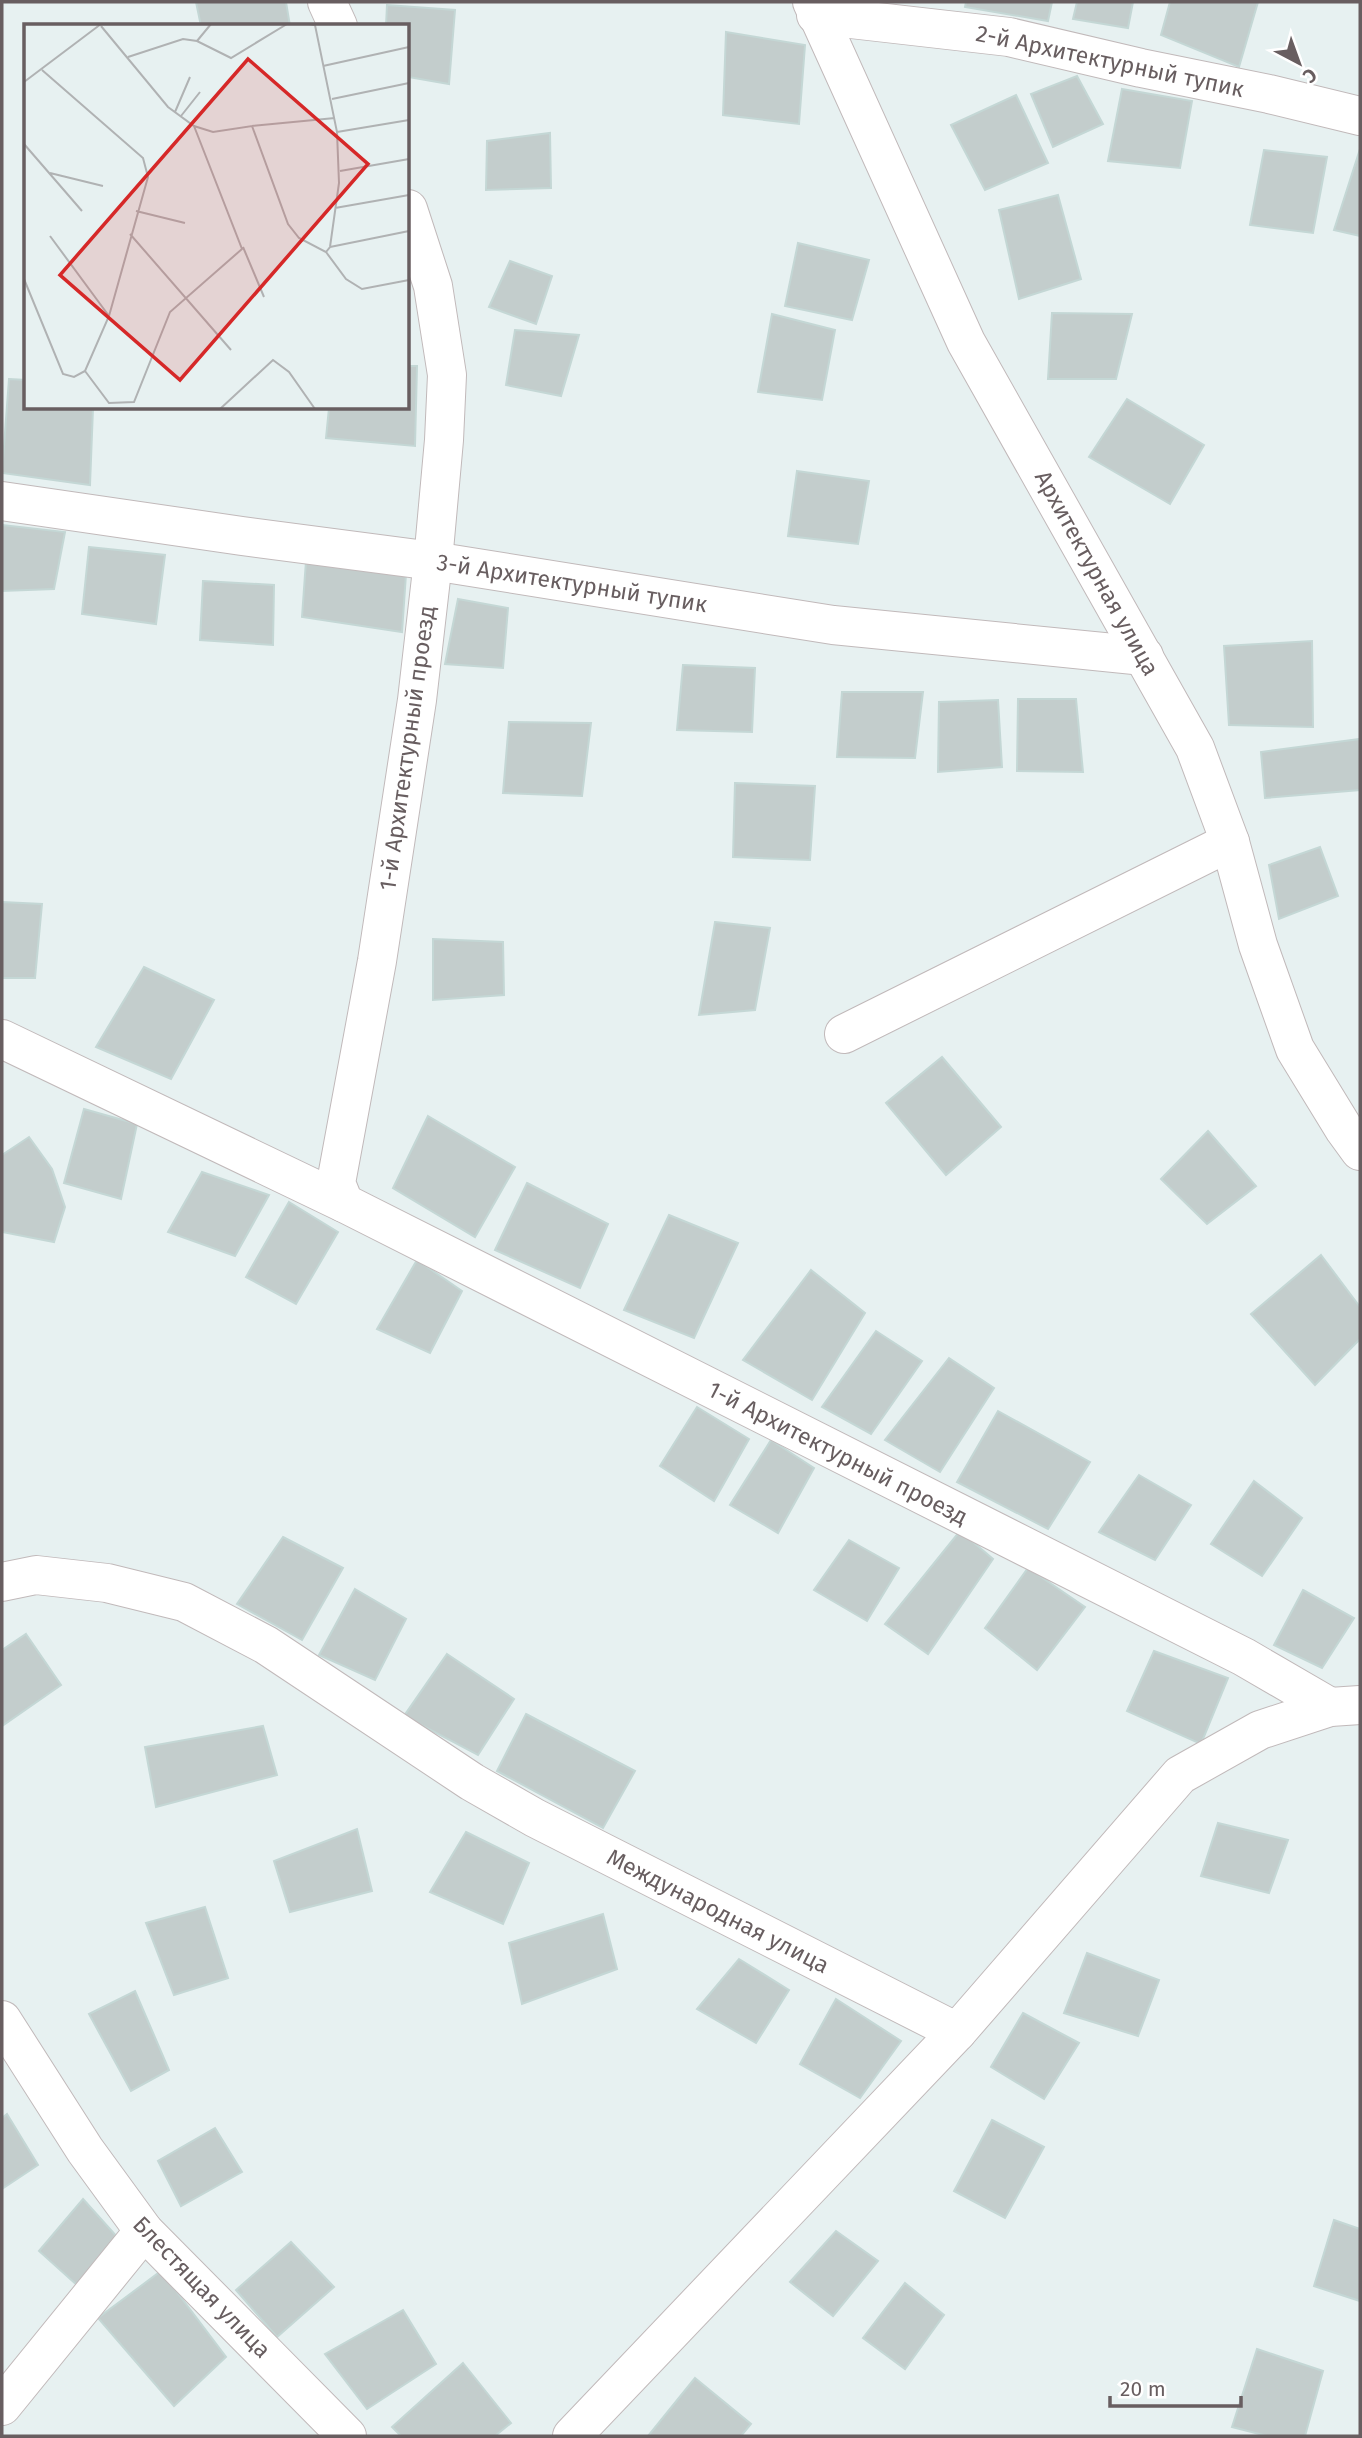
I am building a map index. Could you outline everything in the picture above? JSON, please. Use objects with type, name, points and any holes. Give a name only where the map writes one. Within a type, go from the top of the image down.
[{"type":"street","points":[[327,2],[337,24]]},
{"type":"street","name":"2-й Архитектурный тупик","points":[[814,8],[1009,37],[1360,116]]},
{"type":"street","name":"Архитектурная улица","points":[[814,8],[966,342],[1195,748],[1230,842],[1258,945],[1295,1049],[1360,1152]]},
{"type":"street","name":"1-й Архитектурный проезд","points":[[344,1203],[336,1183],[377,961],[416,700],[444,440],[447,375],[433,286],[410,215]]},
{"type":"street","name":"3-й Архитектурный тупик","points":[[2,501],[433,561],[832,625],[1144,656]]},
{"type":"street","points":[[844,1034],[1230,842]]},
{"type":"street","name":"1-й Архитектурный проезд","points":[[2,1039],[344,1203],[1345,1706]]},
{"type":"street","name":"Международная улица","points":[[2,1583],[36,1575],[48,1576],[107,1583],[184,1602],[266,1645],[472,1782],[535,1818],[957,2032]]},
{"type":"street","points":[[572,2436],[957,2032],[1180,1775],[1260,1730],[1345,1706]]},
{"type":"street","name":"Блестящая улица","points":[[2,2020],[85,2150],[144,2231],[346,2436]]},
{"type":"street","points":[[2,2406],[144,2231]]},
{"type":"building","points":[[196,2],[286,2],[290,24],[201,24]]},
{"type":"building","points":[[966,2],[1052,2],[1048,21],[965,7]]},
{"type":"building","points":[[1077,2],[1133,2],[1128,28],[1073,19]]},
{"type":"building","points":[[1170,2],[1258,2],[1239,67],[1161,35]]},
{"type":"building","points":[[387,5],[455,10],[449,84],[410,77],[410,24],[386,24]]},
{"type":"building","points":[[726,32],[805,45],[799,124],[723,115]]},
{"type":"building","points":[[1077,76],[1103,124],[1053,147],[1031,94]]},
{"type":"building","points":[[1122,89],[1192,101],[1180,168],[1108,161]]},
{"type":"building","points":[[1016,95],[1048,163],[985,190],[951,125]]},
{"type":"building","points":[[550,133],[551,188],[486,190],[487,141]]},
{"type":"building","points":[[1360,149],[1360,236],[1334,230]]},
{"type":"building","points":[[1264,150],[1327,157],[1313,233],[1250,225]]},
{"type":"building","points":[[1058,195],[1081,279],[1019,299],[999,210]]},
{"type":"building","points":[[798,243],[869,260],[852,320],[785,306]]},
{"type":"building","points":[[510,261],[552,276],[536,324],[489,307]]},
{"type":"building","points":[[1052,313],[1132,314],[1116,379],[1048,379]]},
{"type":"building","points":[[772,314],[835,330],[822,400],[758,392]]},
{"type":"building","points":[[515,330],[579,335],[561,396],[506,385]]},
{"type":"building","points":[[410,366],[417,366],[415,446],[326,438],[329,410],[410,410]]},
{"type":"building","points":[[9,379],[24,380],[24,410],[93,410],[90,485],[2,473]]},
{"type":"building","points":[[1127,399],[1204,445],[1170,504],[1089,457]]},
{"type":"building","points":[[797,471],[869,481],[858,544],[788,536]]},
{"type":"building","points":[[2,525],[65,532],[54,589],[2,591]]},
{"type":"building","points":[[89,547],[165,555],[156,624],[82,614]]},
{"type":"building","points":[[306,561],[406,574],[402,632],[302,617]]},
{"type":"building","points":[[203,581],[274,585],[273,645],[200,640]]},
{"type":"building","points":[[458,599],[508,608],[503,668],[445,664]]},
{"type":"building","points":[[1312,641],[1313,727],[1229,725],[1224,646]]},
{"type":"building","points":[[683,665],[755,668],[752,732],[677,730]]},
{"type":"building","points":[[842,692],[923,692],[915,758],[837,757]]},
{"type":"building","points":[[1018,699],[1076,699],[1083,772],[1017,771]]},
{"type":"building","points":[[998,700],[1002,767],[938,772],[939,702]]},
{"type":"building","points":[[509,722],[591,723],[582,796],[503,793]]},
{"type":"building","points":[[1360,739],[1360,790],[1265,798],[1261,752]]},
{"type":"building","points":[[735,783],[815,786],[810,860],[733,857]]},
{"type":"building","points":[[1320,847],[1338,896],[1279,919],[1269,865]]},
{"type":"building","points":[[2,902],[42,904],[35,978],[2,978]]},
{"type":"building","points":[[715,922],[770,928],[755,1010],[699,1015]]},
{"type":"building","points":[[433,939],[503,942],[504,995],[433,1000]]},
{"type":"building","points":[[144,967],[214,1000],[171,1079],[96,1047]]},
{"type":"building","points":[[942,1057],[1001,1127],[946,1175],[886,1103]]},
{"type":"building","points":[[84,1109],[137,1124],[121,1199],[64,1183]]},
{"type":"building","points":[[428,1116],[515,1167],[475,1237],[393,1188]]},
{"type":"building","points":[[1208,1131],[1256,1186],[1207,1224],[1161,1179]]},
{"type":"building","points":[[29,1137],[52,1169],[65,1207],[54,1242],[2,1232],[2,1155]]},
{"type":"building","points":[[202,1172],[269,1195],[235,1256],[168,1232]]},
{"type":"building","points":[[527,1183],[608,1224],[580,1288],[495,1250]]},
{"type":"building","points":[[289,1202],[338,1232],[296,1304],[246,1277]]},
{"type":"building","points":[[669,1215],[738,1243],[694,1338],[624,1310]]},
{"type":"building","points":[[1321,1255],[1360,1307],[1360,1339],[1315,1385],[1251,1314]]},
{"type":"building","points":[[417,1260],[462,1291],[430,1353],[377,1329]]},
{"type":"building","points":[[811,1270],[865,1313],[812,1400],[743,1360]]},
{"type":"building","points":[[876,1331],[922,1361],[871,1434],[822,1407]]},
{"type":"building","points":[[949,1358],[994,1388],[940,1472],[885,1440]]},
{"type":"building","points":[[697,1407],[749,1439],[714,1501],[660,1466]]},
{"type":"building","points":[[998,1411],[1090,1462],[1048,1529],[957,1482]]},
{"type":"building","points":[[771,1440],[814,1468],[778,1533],[730,1505]]},
{"type":"building","points":[[1139,1475],[1191,1505],[1155,1560],[1099,1532]]},
{"type":"building","points":[[1254,1481],[1302,1518],[1262,1576],[1211,1544]]},
{"type":"building","points":[[960,1531],[993,1559],[928,1654],[885,1624]]},
{"type":"building","points":[[283,1537],[343,1568],[302,1640],[237,1604]]},
{"type":"building","points":[[849,1540],[899,1568],[867,1621],[814,1590]]},
{"type":"building","points":[[1028,1568],[1085,1607],[1037,1670],[985,1628]]},
{"type":"building","points":[[355,1589],[406,1619],[375,1680],[319,1655]]},
{"type":"building","points":[[1303,1590],[1354,1618],[1322,1668],[1274,1645]]},
{"type":"building","points":[[26,1634],[61,1685],[2,1726],[2,1650]]},
{"type":"building","points":[[1154,1651],[1228,1678],[1201,1744],[1127,1711]]},
{"type":"building","points":[[447,1654],[514,1699],[478,1755],[404,1716]]},
{"type":"building","points":[[526,1714],[635,1771],[603,1828],[497,1771]]},
{"type":"building","points":[[263,1726],[277,1775],[156,1807],[145,1747]]},
{"type":"building","points":[[1218,1823],[1288,1840],[1269,1893],[1201,1876]]},
{"type":"building","points":[[357,1829],[372,1891],[290,1912],[274,1861]]},
{"type":"building","points":[[466,1832],[529,1863],[503,1924],[430,1892]]},
{"type":"building","points":[[205,1907],[228,1978],[174,1995],[146,1923]]},
{"type":"building","points":[[603,1914],[617,1969],[522,2004],[509,1943]]},
{"type":"building","points":[[1087,1953],[1159,1980],[1138,2036],[1064,2013]]},
{"type":"building","points":[[739,1959],[789,1990],[756,2043],[697,2009]]},
{"type":"building","points":[[135,1991],[169,2070],[131,2091],[89,2014]]},
{"type":"building","points":[[836,1999],[901,2041],[860,2098],[800,2064]]},
{"type":"building","points":[[1023,2013],[1079,2043],[1044,2099],[991,2067]]},
{"type":"building","points":[[7,2114],[38,2165],[2,2189],[2,2118]]},
{"type":"building","points":[[992,2120],[1044,2147],[1005,2218],[954,2191]]},
{"type":"building","points":[[215,2128],[242,2172],[181,2206],[158,2161]]},
{"type":"building","points":[[83,2199],[119,2239],[77,2285],[39,2251]]},
{"type":"building","points":[[1334,2220],[1360,2229],[1360,2301],[1314,2286]]},
{"type":"building","points":[[836,2231],[878,2261],[833,2316],[790,2282]]},
{"type":"building","points":[[291,2242],[334,2287],[277,2337],[236,2290]]},
{"type":"building","points":[[161,2271],[226,2357],[174,2406],[98,2318]]},
{"type":"building","points":[[905,2283],[944,2315],[905,2369],[863,2338]]},
{"type":"building","points":[[403,2310],[436,2364],[367,2409],[325,2354]]},
{"type":"building","points":[[1257,2349],[1323,2371],[1305,2436],[1267,2436],[1232,2427]]},
{"type":"building","points":[[463,2363],[511,2423],[495,2436],[401,2436],[392,2427]]},
{"type":"building","points":[[695,2378],[751,2424],[741,2436],[648,2436]]}]
